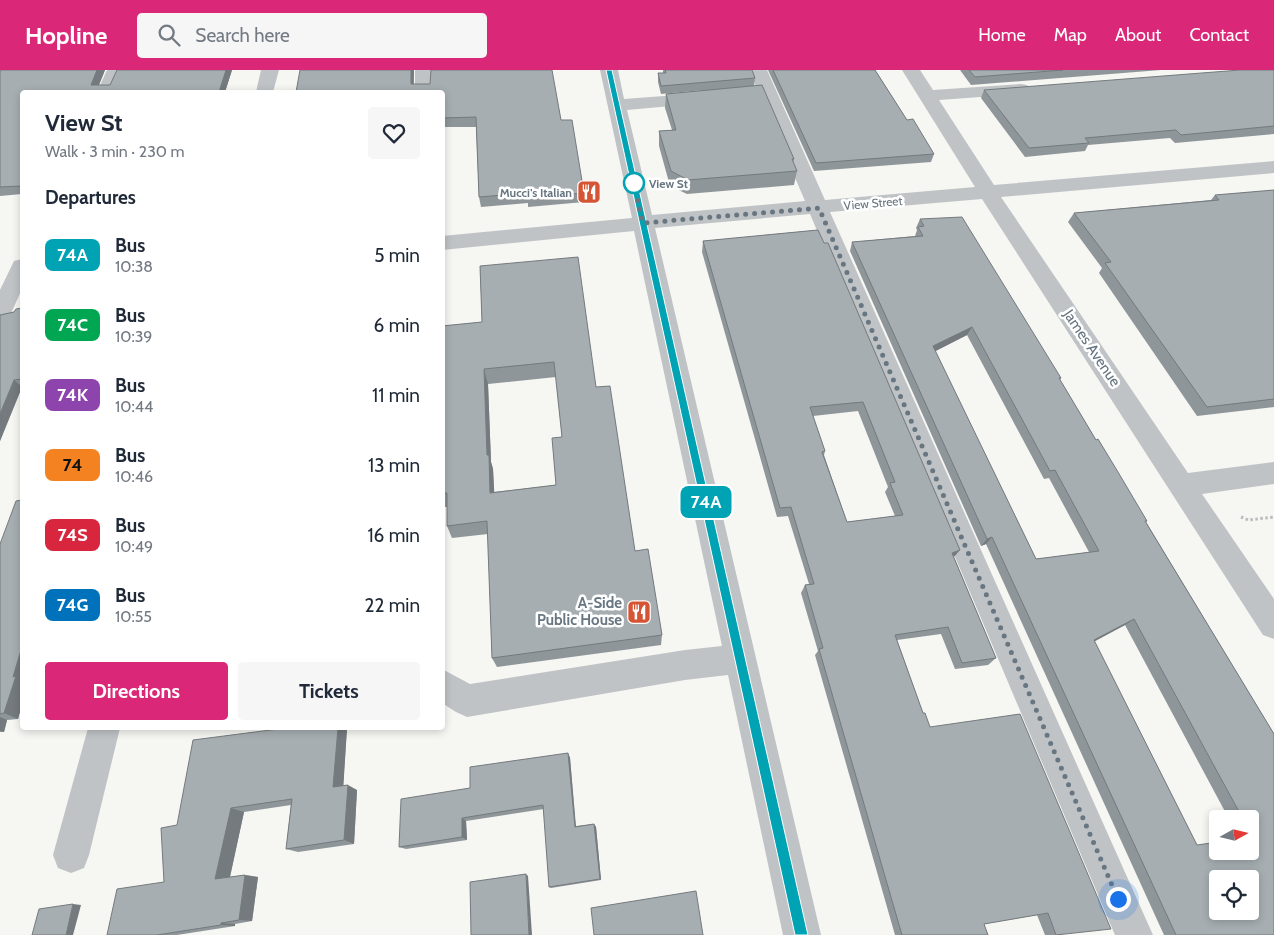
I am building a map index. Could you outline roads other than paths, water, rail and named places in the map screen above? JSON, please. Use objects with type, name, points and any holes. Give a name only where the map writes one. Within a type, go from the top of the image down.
[{"type":"street","points":[[106,90],[116,70]]},
{"type":"street","points":[[265,90],[270,70]]},
{"type":"street","points":[[423,90],[424,70]]},
{"type":"street","points":[[609,70],[802,935]]},
{"type":"street","name":"James Avenue","points":[[911,70],[989,192],[1274,625]]},
{"type":"street","points":[[758,86],[819,208],[1134,935]]},
{"type":"street","points":[[928,96],[1033,88]]},
{"type":"street","points":[[617,106],[721,97]]},
{"type":"street","name":"View Street","points":[[445,243],[643,223],[1274,168]]},
{"type":"street","points":[[0,314],[15,276]]},
{"type":"street","points":[[1182,485],[1274,474]]},
{"type":"street","points":[[445,686],[467,701],[684,666],[741,659]]},
{"type":"street","points":[[71,855],[103,730]]},
{"type":"place","name":"View St","points":[[634,183]]},
{"type":"place","name":"Mucci's Italian","points":[[589,192]]},
{"type":"place","name":"A-Side Public House","points":[[639,612]]}]
